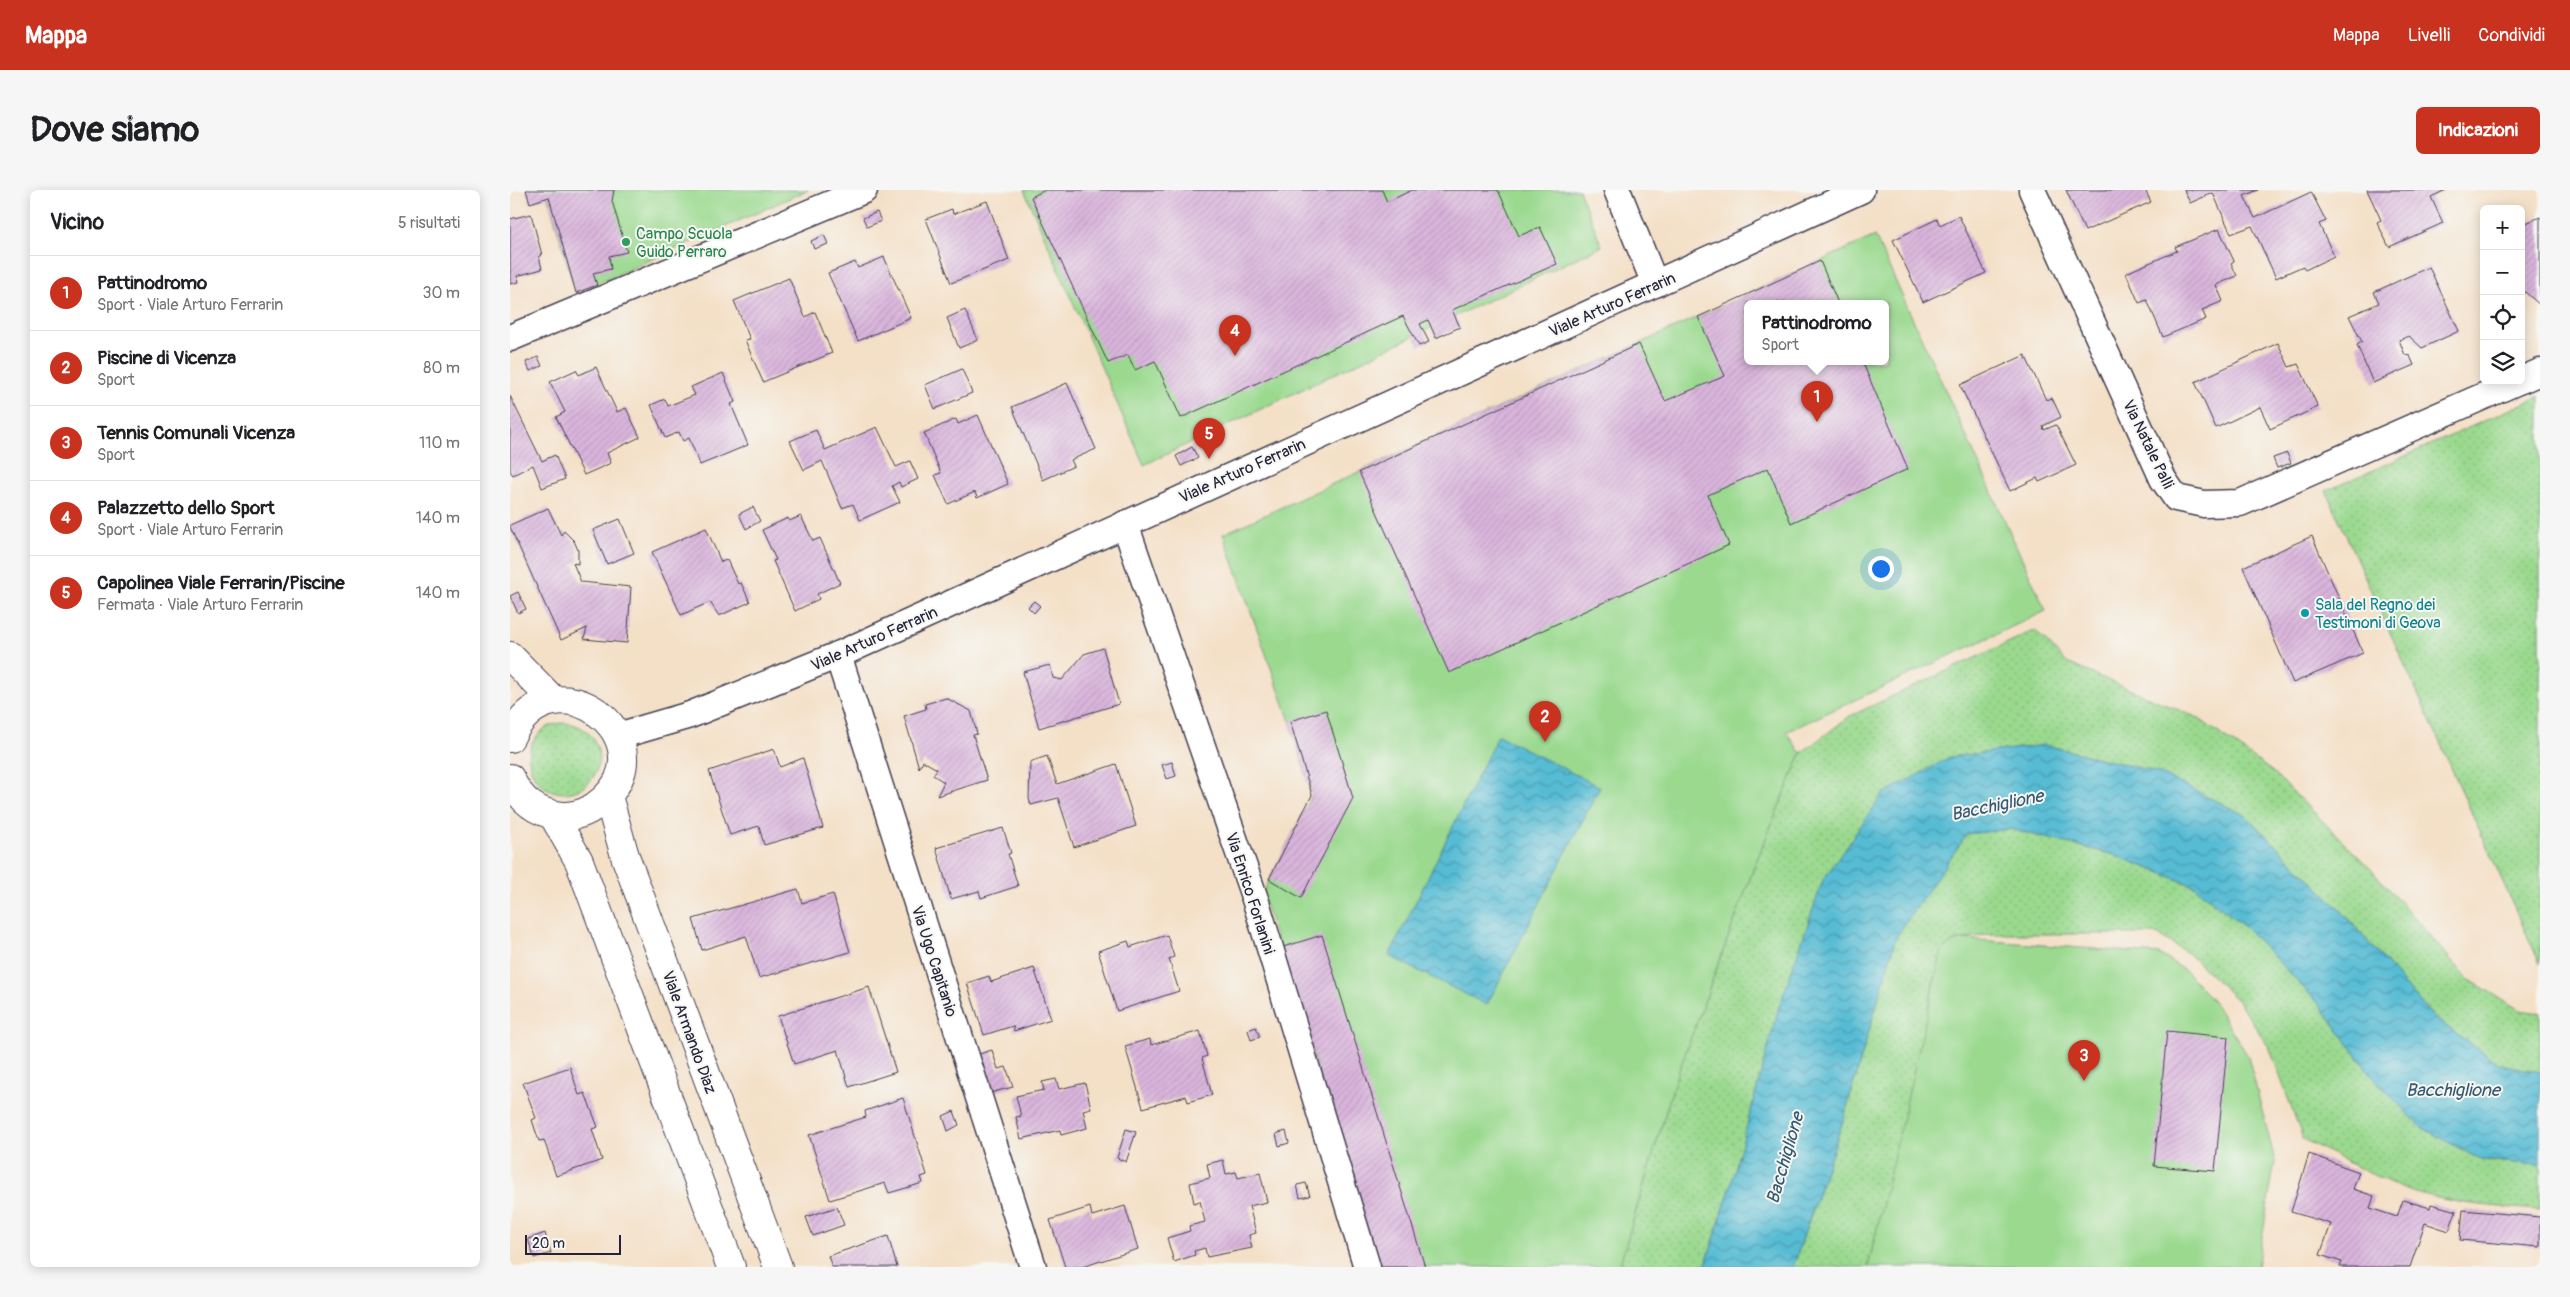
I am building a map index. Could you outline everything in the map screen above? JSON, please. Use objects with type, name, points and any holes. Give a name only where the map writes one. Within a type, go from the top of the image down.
[{"type":"main road","points":[[510,656],[554,701]]},
{"type":"main road","points":[[510,738],[517,724],[540,705],[554,701],[569,700],[585,704],[598,711],[610,722],[618,736],[621,748],[620,774],[608,796],[596,806],[583,813],[568,816],[552,815],[531,806],[512,787]]},
{"type":"main road","name":"Viale Armando Diaz","points":[[608,796],[625,856],[778,1267]]},
{"type":"main road","points":[[552,815],[579,862],[730,1267]]},
{"type":"street","points":[[510,338],[864,190]]},
{"type":"street","points":[[1617,190],[1655,284]]},
{"type":"street","name":"Viale Arturo Ferrarin","points":[[618,736],[690,716],[838,656],[1861,190]]},
{"type":"street","name":"Via Natale Palli","points":[[2032,190],[2163,479],[2176,498],[2204,504],[2240,503],[2511,385]]},
{"type":"street","name":"Via Natale Palli","points":[[2525,379],[2540,372]]},
{"type":"street","name":"Via Enrico Forlanini","points":[[1125,524],[1256,902],[1367,1267]]},
{"type":"street","name":"Via Ugo Capitanio","points":[[838,656],[1032,1267]]},
{"type":"green space","name":"Campo Scuola Guido Perraro","points":[[546,190],[808,190],[576,293]]},
{"type":"green space","points":[[1024,190],[1579,190],[1602,246],[1144,465]]},
{"type":"green space","points":[[1875,236],[2046,611],[1786,732],[1801,753],[1756,862],[1675,1081],[1619,1267],[1379,1267],[1262,894],[1312,795],[1290,721],[1223,534]]},
{"type":"green space","points":[[2540,396],[2540,964],[2326,491]]},
{"type":"green space","points":[[2035,630],[2067,663],[2198,718],[2274,773],[2373,871],[2468,979],[2520,1010],[2540,1013],[2540,1072],[2499,1064],[2433,1017],[2337,906],[2245,815],[2156,772],[2045,745],[1950,757],[1728,1195],[1705,1267],[1619,1267],[1675,1081],[1756,862],[1801,753],[1850,716]]},
{"type":"green space","points":[[564,723],[583,729],[593,739],[599,758],[593,777],[583,787],[564,793],[545,787],[535,777],[529,758],[535,739],[545,729]]},
{"type":"green space","points":[[2010,829],[2115,855],[2194,886],[2247,929],[2320,1005],[2372,1076],[2421,1127],[2481,1160],[2540,1165],[2540,1210],[2495,1207],[2422,1194],[2377,1177],[2303,1139],[2270,1049],[2239,1002],[2189,954],[2157,934],[1988,934],[1954,941],[1933,982],[1925,1030],[1868,1267],[1793,1267],[1844,1118],[1896,937],[1966,834]]},
{"type":"green space","points":[[1965,939],[2159,954],[2186,971],[2215,1004],[2248,1056],[2275,1161],[2257,1267],[1868,1267],[1942,950],[1954,941]]},
{"type":"water","points":[[1498,735],[1600,787],[1487,1005],[1389,956]]},
{"type":"water","name":"Bacchiglione","points":[[2045,745],[2156,772],[2245,815],[2337,906],[2433,1017],[2499,1064],[2540,1072],[2540,1165],[2481,1160],[2421,1127],[2372,1076],[2320,1005],[2247,929],[2194,886],[2115,855],[2010,829],[1967,834],[1896,937],[1844,1118],[1793,1267],[1705,1267],[1728,1195],[1778,1010],[1823,880],[1883,794],[1950,757]]},
{"type":"building","points":[[526,190],[614,190],[612,201],[627,252],[609,256],[611,269],[593,273],[597,285],[576,293],[549,197],[530,203]]},
{"type":"building","points":[[1045,190],[1382,190],[1387,202],[1412,190],[1498,190],[1519,236],[1540,227],[1557,264],[1452,310],[1460,327],[1436,338],[1428,320],[1420,324],[1429,342],[1419,346],[1403,316],[1181,418],[1155,361],[1135,370],[1128,355],[1108,363],[1031,197]]},
{"type":"building","points":[[2066,190],[2145,190],[2151,202],[2085,231]]},
{"type":"building","points":[[2184,190],[2258,190],[2244,196],[2255,218],[2311,192],[2326,221],[2319,224],[2334,256],[2305,270],[2303,266],[2276,278],[2252,226],[2231,234],[2213,193],[2190,203]]},
{"type":"building","points":[[2367,190],[2446,190],[2431,197],[2443,223],[2389,247],[2377,222],[2381,220]]},
{"type":"building","points":[[987,201],[1009,260],[951,283],[926,219],[952,209],[953,214]]},
{"type":"building","points":[[877,212],[881,221],[867,227],[863,218]]},
{"type":"building","points":[[531,214],[542,255],[539,256],[542,269],[517,276],[519,282],[510,284],[510,219]]},
{"type":"building","points":[[1959,216],[1986,273],[1923,302],[1893,240],[1937,219],[1940,225]]},
{"type":"building","points":[[2540,217],[2540,305],[2525,292],[2525,221],[2526,223]]},
{"type":"building","points":[[2219,229],[2234,261],[2231,263],[2237,276],[2216,285],[2223,301],[2202,310],[2206,319],[2163,337],[2147,300],[2139,303],[2126,273],[2177,251],[2175,247]]},
{"type":"building","points":[[824,235],[828,244],[814,249],[811,241]]},
{"type":"building","points":[[884,257],[911,318],[858,341],[828,273],[855,262],[858,268]]},
{"type":"building","points":[[1820,261],[1837,300],[1744,300],[1744,365],[1864,365],[1908,469],[1791,523],[1768,468],[1708,495],[1729,545],[1449,673],[1359,472],[1639,344],[1665,401],[1725,376],[1698,317]]},
{"type":"building","points":[[2429,267],[2459,331],[2422,348],[2409,336],[2399,340],[2405,355],[2410,356],[2414,365],[2373,383],[2357,345],[2362,342],[2349,316],[2379,303],[2374,292]]},
{"type":"building","points":[[789,278],[805,317],[815,312],[832,353],[763,382],[745,340],[750,339],[734,301]]},
{"type":"building","points":[[965,310],[978,340],[959,348],[947,318]]},
{"type":"building","points":[[2278,343],[2289,367],[2298,364],[2318,407],[2270,429],[2260,407],[2216,428],[2195,382]]},
{"type":"building","points":[[2025,355],[2046,400],[2052,398],[2061,417],[2043,426],[2044,430],[2056,425],[2076,465],[2039,482],[2037,478],[2010,491],[1960,385]]},
{"type":"building","points":[[538,357],[542,366],[530,371],[526,362]]},
{"type":"building","points":[[596,367],[617,412],[626,408],[640,437],[607,453],[611,463],[584,475],[556,417],[565,412],[550,382],[576,370],[579,375]]},
{"type":"building","points":[[962,369],[972,393],[935,409],[925,385]]},
{"type":"building","points":[[723,373],[735,402],[731,404],[748,445],[700,465],[689,438],[683,441],[679,432],[665,438],[651,405],[665,399],[668,406],[695,395],[691,387]]},
{"type":"building","points":[[1067,383],[1096,449],[1071,460],[1074,466],[1043,480],[1012,407]]},
{"type":"building","points":[[510,396],[542,461],[555,455],[565,479],[542,488],[533,465],[513,475],[510,471]]},
{"type":"building","points":[[978,415],[1008,484],[977,498],[975,492],[948,504],[935,475],[941,473],[924,433],[956,419],[958,424]]},
{"type":"building","points":[[877,427],[896,467],[910,461],[918,479],[901,487],[899,482],[892,486],[900,502],[860,520],[853,504],[842,508],[822,461],[804,470],[790,441],[816,430],[825,450]]},
{"type":"building","points":[[1192,447],[1198,458],[1181,466],[1176,456]]},
{"type":"building","points":[[2287,453],[2291,463],[2277,468],[2273,458]]},
{"type":"building","points":[[753,507],[760,521],[746,529],[739,514]]},
{"type":"building","points":[[548,508],[561,535],[564,531],[574,541],[578,550],[578,564],[573,563],[581,582],[631,587],[627,643],[584,639],[587,628],[561,640],[510,527],[510,525]]},
{"type":"building","points":[[801,516],[813,541],[820,538],[840,583],[817,594],[819,599],[795,611],[773,561],[776,560],[762,530],[788,518],[789,521]]},
{"type":"building","points":[[620,519],[634,553],[607,564],[593,530]]},
{"type":"building","points":[[706,528],[721,562],[727,560],[738,584],[741,583],[750,602],[719,616],[710,602],[681,615],[652,552]]},
{"type":"building","name":"Sala del Regno dei Testimoni di Geova","points":[[2312,536],[2363,653],[2293,683],[2243,567]]},
{"type":"building","points":[[518,592],[526,609],[518,613],[510,596]]},
{"type":"building","points":[[1034,601],[1040,606],[1034,613],[1028,607]]},
{"type":"building","points":[[1103,648],[1119,704],[1039,728],[1023,672],[1050,665],[1053,678],[1062,680],[1084,654]]},
{"type":"building","points":[[946,698],[971,711],[977,734],[973,735],[987,780],[937,796],[944,782],[933,775],[937,769],[923,761],[919,768],[904,716],[926,709],[925,704]]},
{"type":"building","points":[[1326,710],[1353,798],[1301,898],[1269,879],[1312,795],[1290,721]]},
{"type":"building","points":[[774,749],[780,767],[803,758],[823,828],[764,845],[759,826],[730,835],[709,771]]},
{"type":"building","points":[[1047,756],[1057,784],[1116,764],[1136,826],[1074,847],[1058,798],[1031,805],[1029,799],[1030,762]]},
{"type":"building","points":[[1172,762],[1176,776],[1167,779],[1162,765]]},
{"type":"building","points":[[1003,828],[1011,853],[1008,854],[1018,886],[981,898],[979,891],[951,899],[936,848]]},
{"type":"building","points":[[798,889],[802,903],[833,894],[850,952],[759,978],[746,936],[702,950],[693,919]]},
{"type":"building","points":[[1167,935],[1174,957],[1169,959],[1179,991],[1117,1011],[1098,951],[1128,941],[1130,947]]},
{"type":"building","points":[[1322,935],[1425,1267],[1379,1267],[1280,948]]},
{"type":"building","points":[[1034,968],[1051,1019],[1014,1031],[1013,1026],[984,1035],[967,983],[989,976],[991,982]]},
{"type":"building","points":[[869,987],[896,1072],[849,1087],[838,1050],[794,1064],[778,1016]]},
{"type":"building","points":[[1256,1027],[1260,1037],[1251,1040],[1248,1030]]},
{"type":"building","points":[[1200,1031],[1207,1056],[1202,1058],[1212,1095],[1188,1102],[1186,1096],[1143,1108],[1125,1046],[1150,1039],[1151,1045]]},
{"type":"building","points":[[2167,1031],[2228,1037],[2215,1171],[2154,1166]]},
{"type":"building","points":[[992,1050],[998,1069],[1006,1067],[1013,1087],[986,1094],[973,1056]]},
{"type":"building","points":[[570,1067],[579,1095],[585,1093],[598,1127],[592,1129],[602,1160],[556,1176],[544,1140],[539,1141],[532,1120],[536,1118],[523,1083]]},
{"type":"building","points":[[1056,1079],[1059,1089],[1085,1083],[1091,1108],[1083,1110],[1087,1128],[1061,1135],[1060,1130],[1021,1139],[1016,1117],[1021,1116],[1016,1096],[1044,1090],[1042,1082]]},
{"type":"building","points":[[903,1098],[927,1175],[921,1177],[923,1183],[889,1193],[885,1183],[830,1200],[809,1135],[866,1117],[865,1111]]},
{"type":"building","points":[[954,1111],[959,1125],[948,1131],[943,1116]]},
{"type":"building","points":[[1126,1129],[1136,1132],[1126,1162],[1117,1158]]},
{"type":"building","points":[[1286,1131],[1289,1143],[1279,1146],[1276,1134]]},
{"type":"building","points":[[2309,1154],[2359,1172],[2353,1189],[2374,1196],[2370,1208],[2397,1217],[2403,1200],[2430,1208],[2431,1204],[2456,1211],[2449,1231],[2425,1223],[2410,1267],[2340,1267],[2342,1262],[2320,1255],[2331,1224],[2291,1212]]},
{"type":"building","points":[[1223,1160],[1226,1174],[1236,1172],[1238,1178],[1260,1173],[1267,1202],[1249,1206],[1256,1233],[1249,1235],[1252,1248],[1207,1257],[1205,1248],[1194,1251],[1195,1255],[1174,1262],[1167,1238],[1190,1231],[1189,1226],[1205,1222],[1200,1201],[1194,1203],[1190,1183],[1210,1178],[1207,1164]]},
{"type":"building","points":[[1306,1183],[1310,1196],[1300,1198],[1297,1185]]},
{"type":"building","points":[[1125,1206],[1138,1249],[1082,1267],[1065,1267],[1050,1220],[1090,1207],[1092,1216]]},
{"type":"building","points":[[837,1207],[844,1225],[813,1236],[806,1217]]},
{"type":"building","points":[[2463,1210],[2540,1217],[2540,1247],[2460,1240]]},
{"type":"building","points":[[545,1233],[551,1253],[534,1258],[528,1239]]},
{"type":"building","points":[[888,1236],[897,1267],[832,1267],[828,1256]]},
{"type":"place","name":"Campo Scuola Guido Perraro","points":[[626,242]]},
{"type":"place","name":"Palazzetto dello Sport","points":[[1235,356]]},
{"type":"place","name":"Pattinodromo","points":[[1817,422]]},
{"type":"place","name":"Capolinea Viale Ferrarin/Piscine","points":[[1209,459]]},
{"type":"place","name":"Sala del Regno dei Testimoni di Geova","points":[[2305,613]]},
{"type":"place","name":"Piscine di Vicenza","points":[[1545,742]]},
{"type":"place","name":"Tennis Comunali Vicenza","points":[[2084,1081]]}]
